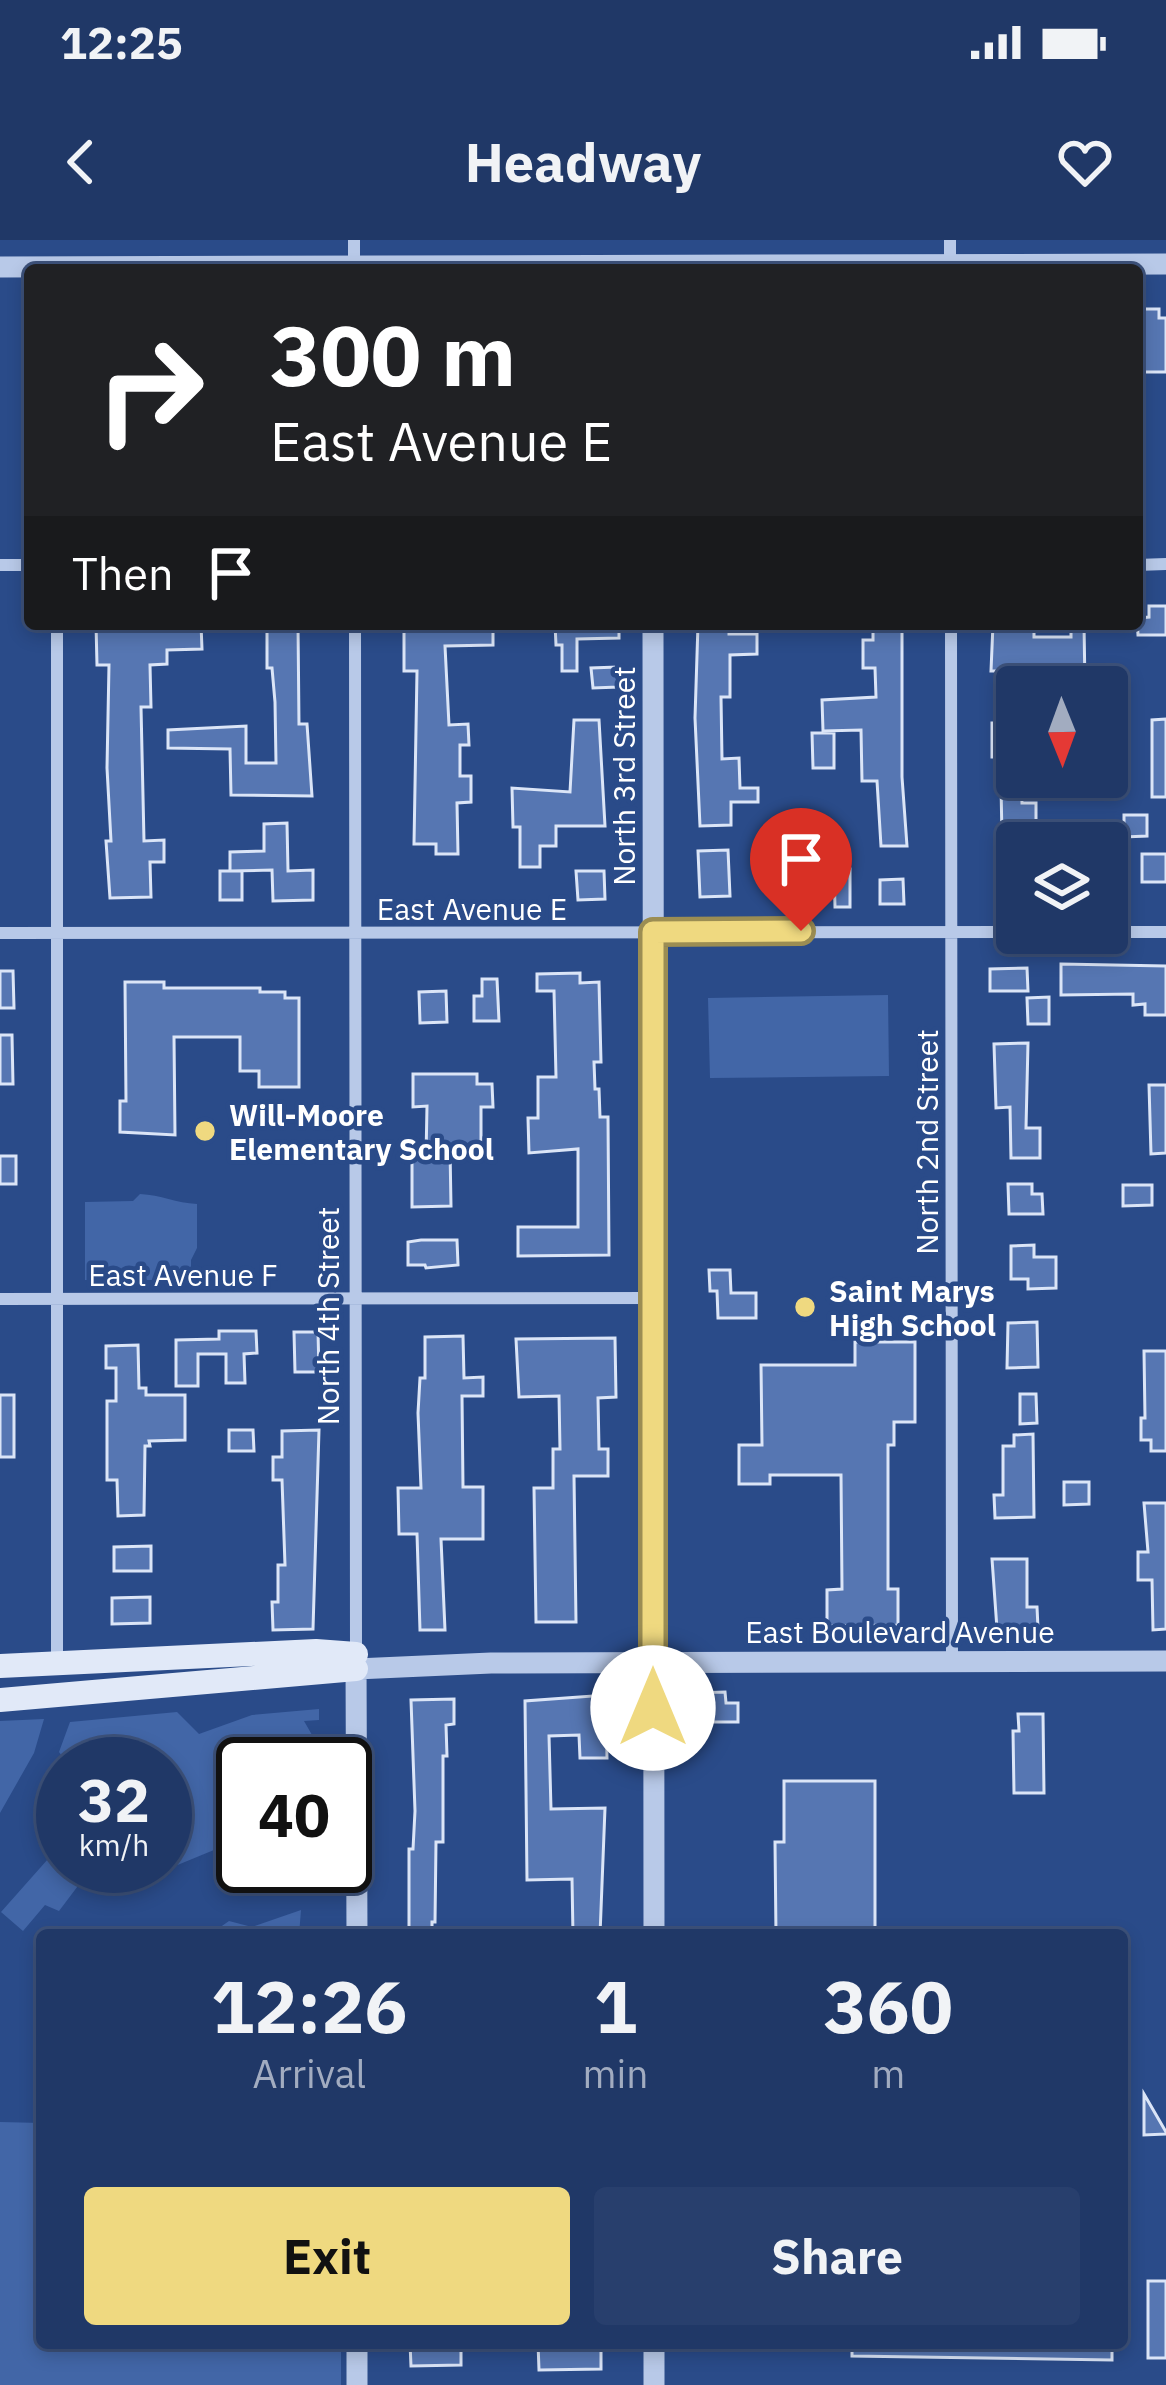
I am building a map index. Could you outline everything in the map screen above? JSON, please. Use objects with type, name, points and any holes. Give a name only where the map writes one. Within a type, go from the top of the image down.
[{"type":"main road","name":"East Boulevard Avenue","points":[[0,1666],[316,1651],[356,1662]]},
{"type":"main road","name":"East Boulevard Avenue","points":[[0,1700],[356,1662]]},
{"type":"street","points":[[57,630],[57,1664]]},
{"type":"street","name":"North 4th Street","points":[[355,630],[357,1929]]},
{"type":"street","name":"North 3rd Street","points":[[653,630],[654,1929]]},
{"type":"street","name":"North 2nd Street","points":[[951,630],[952,1661]]},
{"type":"street","name":"East Avenue E","points":[[0,933],[996,932]]},
{"type":"street","points":[[1128,932],[1166,932]]},
{"type":"street","name":"East Avenue F","points":[[0,1299],[653,1298]]},
{"type":"street","name":"East Boulevard Avenue","points":[[356,1662],[1166,1661]]},
{"type":"street","points":[[357,2349],[357,2385]]},
{"type":"street","points":[[654,2349],[654,2385]]},
{"type":"shaded area","points":[[888,995],[889,1076],[710,1078],[708,998]]},
{"type":"shaded area","points":[[140,1194],[197,1204],[191,1280],[85,1280],[85,1202],[133,1201]]},
{"type":"shaded area","points":[[319,1709],[319,1720],[304,1721],[313,1737],[216,1737],[216,1849],[192,1859],[192,1737],[64,1737],[70,1722],[177,1712],[199,1734],[252,1715]]},
{"type":"shaded area","points":[[44,1719],[34,1753],[0,1813],[0,1721]]},
{"type":"shaded area","points":[[36,1873],[36,1893],[73,1893],[59,1911],[45,1905],[23,1931],[1,1912]]},
{"type":"shaded area","points":[[301,1910],[299,1929],[218,1929],[229,1921],[252,1927]]},
{"type":"shaded area","points":[[0,2122],[36,2123],[36,2349],[341,2349],[341,2385],[0,2385]]},
{"type":"building","points":[[1143,309],[1159,309],[1159,318],[1166,318],[1166,372],[1143,372]]},
{"type":"building","points":[[1149,606],[1166,606],[1166,635],[1138,635],[1143,618],[1149,617]]},
{"type":"building","points":[[96,630],[201,630],[202,649],[167,650],[167,664],[150,665],[151,707],[141,707],[144,841],[164,840],[164,862],[150,862],[151,897],[110,898],[106,841],[111,841],[109,665],[97,665]]},
{"type":"building","points":[[267,630],[298,630],[299,724],[307,724],[312,796],[231,795],[230,749],[168,748],[168,730],[246,726],[246,763],[276,763],[272,668],[267,668]]},
{"type":"building","points":[[404,630],[493,630],[493,645],[445,646],[449,725],[468,724],[469,745],[460,745],[460,776],[471,776],[471,802],[457,803],[458,854],[436,854],[436,844],[414,844],[417,671],[404,671]]},
{"type":"building","points":[[555,630],[619,630],[619,638],[577,639],[577,671],[562,671],[562,645],[556,645]]},
{"type":"building","points":[[698,630],[757,634],[757,654],[730,655],[730,697],[721,697],[722,759],[739,758],[740,788],[758,788],[758,802],[731,802],[731,825],[700,826],[695,718]]},
{"type":"building","points":[[873,630],[902,630],[907,846],[881,846],[877,781],[862,781],[861,730],[823,731],[822,700],[876,697],[875,668],[863,668],[863,640],[873,640]]},
{"type":"building","points":[[993,630],[1034,630],[1034,637],[1071,637],[1071,630],[1084,630],[1085,666],[996,666],[991,671]]},
{"type":"building","points":[[617,667],[618,687],[593,688],[591,668]]},
{"type":"building","points":[[1166,719],[1166,797],[1152,797],[1152,720]]},
{"type":"building","points":[[574,720],[599,720],[605,826],[556,826],[556,846],[540,846],[540,867],[520,867],[520,827],[513,827],[512,788],[570,792]]},
{"type":"building","points":[[992,723],[996,723],[996,757],[992,757]]},
{"type":"building","points":[[812,733],[834,733],[834,768],[813,768]]},
{"type":"building","points":[[1001,798],[1036,803],[1036,822],[1002,822]]},
{"type":"building","points":[[1124,815],[1147,815],[1147,836],[1128,837],[1128,822]]},
{"type":"building","points":[[287,823],[288,871],[313,870],[313,900],[273,901],[272,870],[230,871],[230,852],[264,851],[264,824]]},
{"type":"building","points":[[728,850],[730,896],[700,897],[698,851]]},
{"type":"building","points":[[1142,854],[1166,854],[1166,882],[1142,882]]},
{"type":"building","points":[[834,869],[850,869],[850,907],[835,907]]},
{"type":"building","points":[[220,871],[242,871],[242,900],[220,900]]},
{"type":"building","points":[[576,871],[604,871],[605,899],[578,900]]},
{"type":"building","points":[[903,879],[904,904],[880,904],[880,880]]},
{"type":"building","points":[[1061,964],[1166,966],[1166,1015],[1145,1015],[1145,1004],[1133,1005],[1133,994],[1061,995]]},
{"type":"building","points":[[1027,968],[1028,991],[990,991],[990,969]]},
{"type":"building","points":[[0,971],[13,971],[14,1008],[0,1008]]},
{"type":"building","points":[[580,973],[580,983],[599,982],[601,1062],[594,1062],[600,1117],[608,1117],[609,1255],[518,1256],[518,1227],[578,1227],[578,1149],[529,1153],[528,1118],[538,1118],[538,1077],[556,1077],[554,991],[537,991],[537,974]]},
{"type":"building","points":[[482,979],[497,979],[499,1021],[474,1021],[474,996],[482,996]]},
{"type":"building","points":[[125,982],[164,982],[164,988],[260,988],[260,992],[285,992],[285,998],[299,998],[299,1087],[259,1087],[259,1071],[240,1071],[240,1037],[174,1037],[175,1135],[120,1132],[120,1101],[126,1101]]},
{"type":"building","points":[[446,991],[447,1022],[420,1023],[419,992]]},
{"type":"building","points":[[1049,997],[1049,1024],[1028,1024],[1027,998]]},
{"type":"building","points":[[0,1035],[12,1035],[13,1084],[0,1084]]},
{"type":"building","points":[[1028,1043],[1026,1128],[1040,1128],[1040,1158],[1011,1158],[1010,1107],[996,1108],[994,1044]]},
{"type":"building","points":[[413,1074],[477,1074],[477,1084],[492,1084],[493,1107],[481,1107],[481,1149],[450,1149],[451,1206],[412,1207],[412,1157],[426,1157],[427,1106],[413,1107]]},
{"type":"building","points":[[1149,1085],[1166,1085],[1166,1153],[1151,1154]]},
{"type":"building","points":[[0,1156],[16,1156],[16,1184],[0,1184]]},
{"type":"building","points":[[1008,1184],[1032,1184],[1032,1194],[1042,1194],[1043,1214],[1009,1214]]},
{"type":"building","points":[[1123,1185],[1152,1185],[1152,1205],[1123,1206]]},
{"type":"building","points":[[457,1240],[458,1265],[408,1265],[408,1242]]},
{"type":"building","points":[[1034,1245],[1034,1257],[1056,1257],[1056,1288],[1028,1289],[1028,1279],[1011,1279],[1011,1246]]},
{"type":"building","points":[[709,1270],[730,1270],[731,1293],[756,1293],[756,1318],[718,1318],[717,1291],[710,1291]]},
{"type":"building","points":[[1037,1322],[1038,1367],[1007,1368],[1008,1323]]},
{"type":"building","points":[[219,1331],[256,1331],[257,1353],[244,1354],[245,1383],[226,1383],[226,1354],[198,1354],[198,1386],[176,1386],[176,1340],[219,1339]]},
{"type":"building","points":[[294,1332],[318,1332],[319,1372],[295,1372]]},
{"type":"building","points":[[463,1336],[464,1378],[483,1377],[483,1396],[462,1396],[463,1487],[483,1487],[483,1539],[441,1539],[445,1630],[420,1630],[417,1534],[399,1534],[398,1488],[421,1488],[418,1413],[420,1378],[425,1378],[425,1337]]},
{"type":"building","points":[[615,1338],[616,1397],[598,1398],[599,1449],[608,1449],[608,1476],[574,1476],[576,1622],[536,1622],[534,1488],[553,1488],[553,1449],[560,1449],[559,1396],[519,1397],[516,1339]]},
{"type":"building","points":[[855,1342],[915,1342],[915,1422],[894,1422],[894,1445],[888,1445],[888,1589],[898,1589],[898,1625],[827,1626],[827,1590],[842,1589],[841,1475],[770,1475],[770,1484],[739,1484],[739,1445],[762,1445],[761,1365],[855,1365]]},
{"type":"building","points":[[138,1345],[139,1388],[146,1388],[146,1395],[185,1395],[185,1440],[149,1441],[150,1446],[145,1446],[144,1515],[118,1516],[117,1480],[107,1480],[107,1401],[116,1401],[116,1368],[106,1368],[106,1346]]},
{"type":"building","points":[[1144,1351],[1166,1351],[1166,1451],[1151,1451],[1151,1440],[1141,1440]]},
{"type":"building","points":[[1020,1394],[1036,1394],[1037,1423],[1020,1424]]},
{"type":"building","points":[[0,1395],[14,1395],[14,1457],[0,1457]]},
{"type":"building","points":[[229,1430],[253,1430],[254,1451],[229,1451]]},
{"type":"building","points":[[319,1430],[313,1629],[273,1630],[278,1565],[285,1565],[282,1480],[273,1480],[273,1457],[282,1457],[282,1431]]},
{"type":"building","points":[[1033,1434],[1034,1517],[995,1518],[994,1495],[1003,1495],[1003,1446],[1014,1446],[1014,1435]]},
{"type":"building","points":[[1064,1482],[1089,1482],[1089,1504],[1064,1505]]},
{"type":"building","points":[[1144,1503],[1166,1503],[1166,1629],[1153,1630],[1152,1580],[1138,1580],[1138,1552],[1148,1552]]},
{"type":"building","points":[[151,1546],[151,1571],[114,1571],[114,1547]]},
{"type":"building","points":[[992,1559],[1027,1559],[1027,1607],[1037,1607],[1038,1628],[997,1629]]},
{"type":"building","points":[[150,1597],[150,1623],[112,1624],[112,1598]]},
{"type":"building","points":[[725,1692],[726,1703],[738,1703],[738,1722],[694,1722],[693,1693]]},
{"type":"building","points":[[606,1695],[607,1758],[580,1758],[579,1735],[549,1736],[551,1809],[605,1808],[600,1929],[573,1929],[572,1879],[527,1880],[525,1701]]},
{"type":"building","points":[[454,1699],[454,1724],[446,1725],[447,1756],[443,1756],[443,1842],[436,1842],[432,1929],[409,1929],[409,1849],[413,1849],[415,1811],[411,1700]]},
{"type":"building","points":[[1018,1714],[1043,1714],[1044,1793],[1014,1793],[1013,1731],[1019,1731]]},
{"type":"building","points":[[784,1781],[875,1781],[875,1929],[776,1929],[775,1842],[784,1842]]},
{"type":"building","points":[[1144,2094],[1166,2132],[1166,2134],[1144,2135]]},
{"type":"building","points":[[1148,2281],[1166,2281],[1166,2358],[1148,2358]]},
{"type":"building","points":[[410,2349],[461,2349],[461,2365],[411,2366]]},
{"type":"building","points":[[538,2349],[601,2349],[601,2369],[539,2370]]},
{"type":"building","points":[[852,2349],[1112,2349],[1112,2360],[852,2356]]},
{"type":"place","name":"Will-Moore Elementary School","points":[[205,1131]]},
{"type":"place","name":"Saint Marys High School","points":[[805,1307]]},
{"type":"route","points":[[653,1708],[653,932],[801,931]]}]
